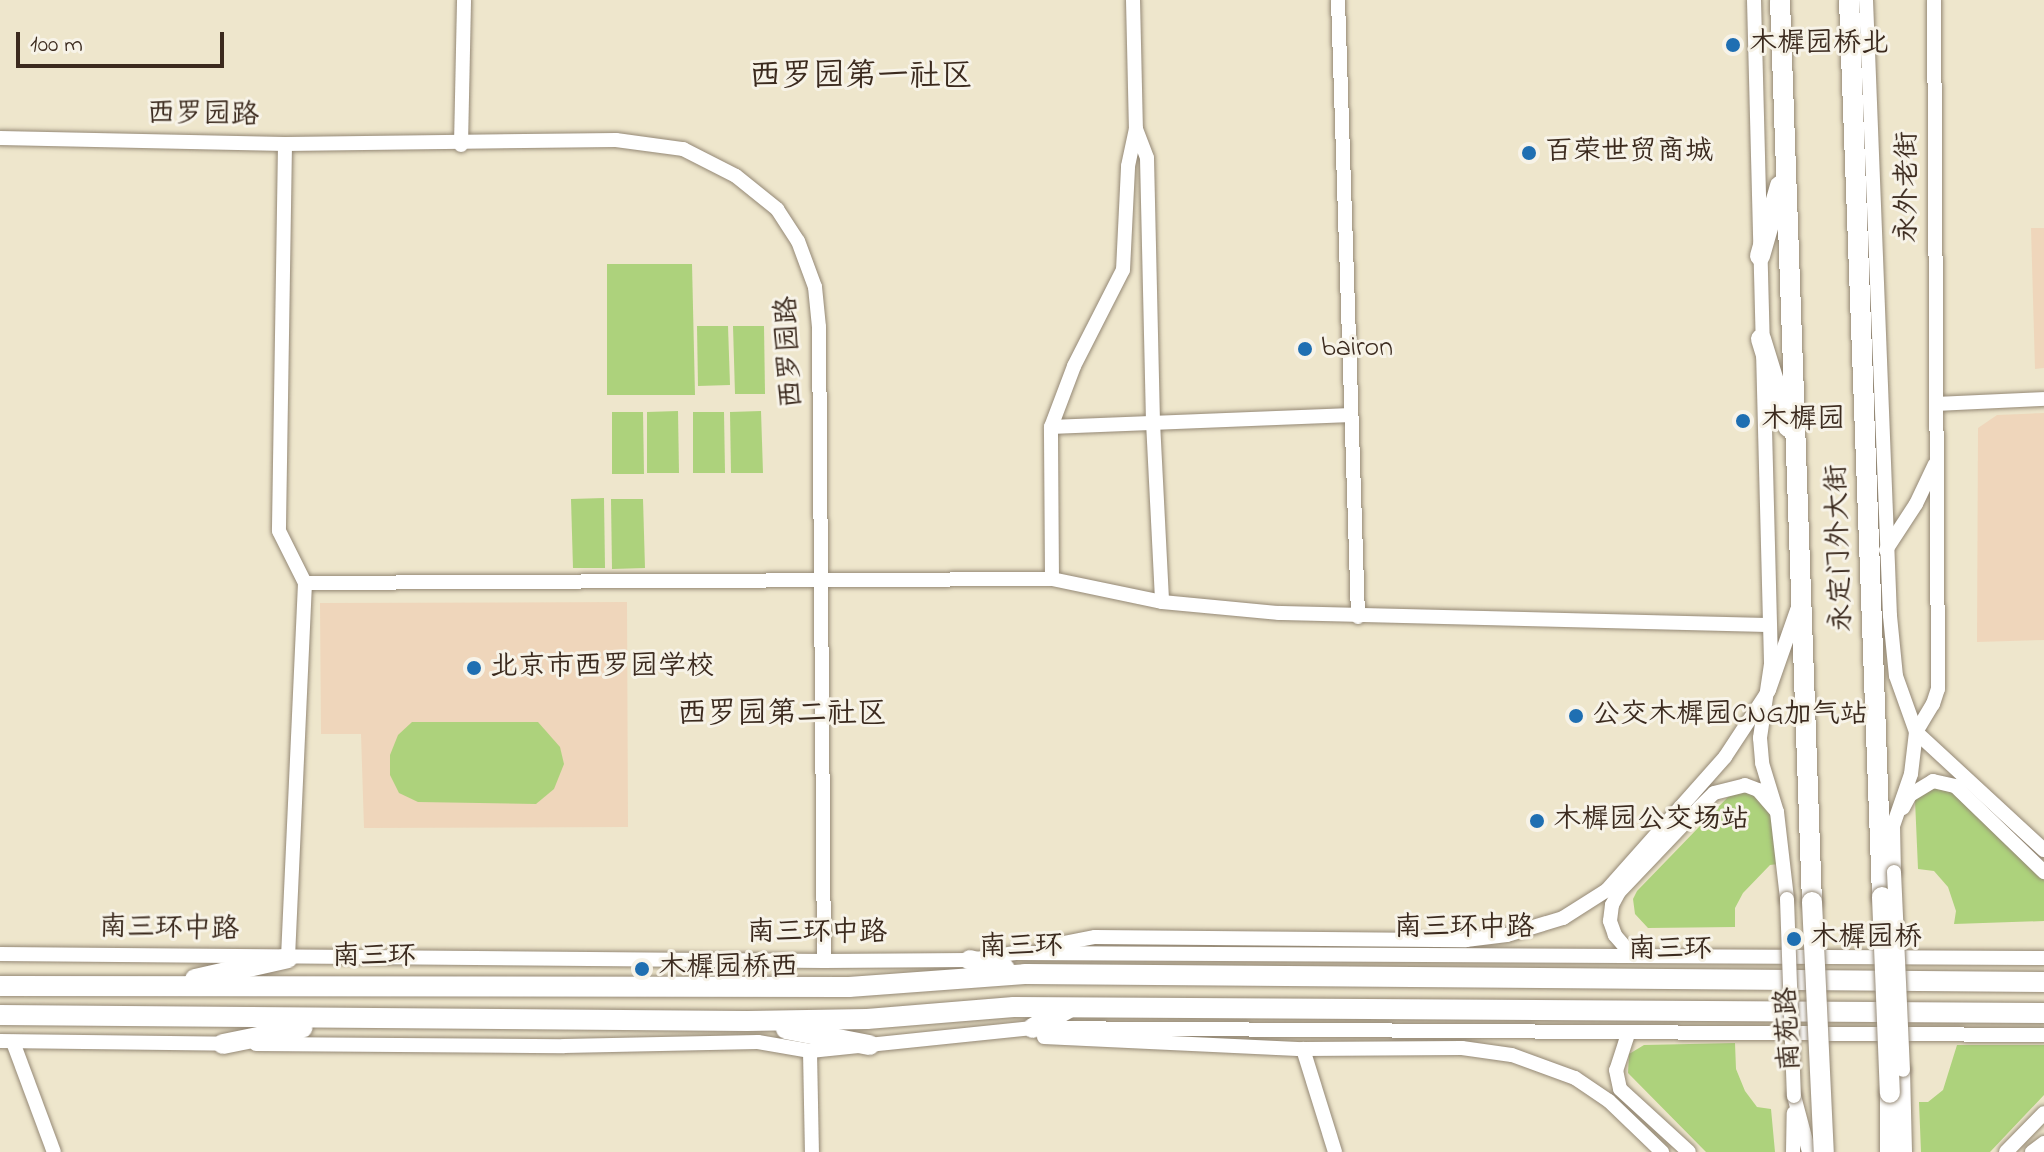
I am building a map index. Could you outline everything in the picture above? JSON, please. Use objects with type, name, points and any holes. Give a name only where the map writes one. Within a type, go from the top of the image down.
[{"type":"highway","name":"永定门外大街","points":[[1780,0],[1812,902]]},
{"type":"highway","name":"永定门外大街","points":[[1849,0],[1890,1152]]},
{"type":"highway","points":[[1760,256],[1785,167]]},
{"type":"highway","points":[[1761,339],[1797,453]]},
{"type":"highway","name":"南苑路","points":[[1812,902],[1824,1152]]},
{"type":"highway","points":[[158,988],[288,958]]},
{"type":"highway","points":[[970,960],[1025,974]]},
{"type":"highway","name":"南三环","points":[[0,986],[849,987],[1025,974],[2044,982]]},
{"type":"highway","points":[[0,1015],[747,1021],[867,1019],[1014,1007],[2044,1013]]},
{"type":"highway","points":[[1033,1028],[1067,1009]]},
{"type":"highway","points":[[223,1044],[349,1017]]},
{"type":"highway","points":[[747,1021],[869,1045]]},
{"type":"street","points":[[461,145],[464,0]]},
{"type":"street","points":[[1052,579],[1051,427],[1074,366],[1123,270],[1128,166],[1136,129],[1133,0]]},
{"type":"street","points":[[1338,0],[1358,617]]},
{"type":"street","points":[[1754,0],[1770,625],[1769,690],[1760,738],[1762,763],[1777,812]]},
{"type":"street","name":"永定门外大街","points":[[1866,0],[1876,186],[1886,550],[1896,676],[1916,732],[1911,774],[1893,826],[1905,1152]]},
{"type":"street","name":"永外老街","points":[[1916,732],[1938,689],[1934,0]]},
{"type":"street","points":[[1136,129],[1147,158],[1153,422],[1162,602]]},
{"type":"street","name":"西罗园路","points":[[0,138],[461,145],[616,140],[683,149],[736,176],[777,209],[798,241],[815,287],[819,327],[824,961]]},
{"type":"street","points":[[285,144],[279,531],[305,583],[288,958]]},
{"type":"street","points":[[1937,404],[2044,399]]},
{"type":"street","points":[[1051,427],[1351,415]]},
{"type":"street","points":[[1886,550],[1916,504],[1938,458]]},
{"type":"street","points":[[305,583],[1052,579],[1162,602],[1358,617],[1770,625]]},
{"type":"street","points":[[1015,953],[1095,937],[1466,940],[1507,935],[1563,918],[1607,890],[1725,757],[1769,690],[1786,650],[1801,594]]},
{"type":"street","points":[[1916,732],[2044,850]]},
{"type":"street","points":[[1893,826],[1910,795],[1933,781],[1955,786],[2044,872]]},
{"type":"street","points":[[1633,956],[1615,935],[1610,921],[1612,905],[1619,892],[1714,793],[1745,785],[1758,790],[1777,812]]},
{"type":"street","name":"南苑路","points":[[1777,812],[1787,899],[1794,1096]]},
{"type":"street","name":"南三环中路","points":[[0,954],[824,961],[970,960],[1015,953],[2044,958]]},
{"type":"street","points":[[956,1037],[1033,1028],[2044,1035]]},
{"type":"street","points":[[1628,1034],[1616,1070],[1620,1089],[1689,1152]]},
{"type":"street","points":[[54,1152],[7,1042],[564,1046],[758,1042],[810,1051],[912,1038],[1026,1036],[1303,1049],[1462,1048],[1512,1055],[1575,1078],[1609,1101],[1662,1152]]},
{"type":"street","points":[[1303,1049],[1335,1152]]},
{"type":"street","points":[[810,1051],[812,1152]]},
{"type":"street","points":[[1793,1152],[1794,1096]]},
{"type":"street","points":[[1794,1096],[1809,1152]]},
{"type":"street","points":[[2006,1152],[2044,1113]]},
{"type":"street","points":[[2032,1152],[2044,1143]]},
{"type":"shaded area","points":[[2031,228],[2044,228],[2044,368],[2035,369]]},
{"type":"shaded area","points":[[2044,413],[2044,640],[1977,642],[1978,428],[1997,415]]},
{"type":"shaded area","name":"北京市西罗园学校","points":[[627,602],[628,827],[364,828],[361,734],[321,734],[320,603]]},
{"type":"green space","points":[[607,264],[692,264],[695,395],[607,395]]},
{"type":"green space","points":[[697,326],[728,326],[730,385],[698,386]]},
{"type":"green space","points":[[733,326],[764,326],[765,394],[735,394]]},
{"type":"green space","points":[[678,411],[679,473],[647,473],[647,412]]},
{"type":"green space","points":[[761,411],[763,473],[731,473],[730,412]]},
{"type":"green space","points":[[612,412],[643,412],[644,474],[612,474]]},
{"type":"green space","points":[[693,412],[724,412],[725,473],[693,473]]},
{"type":"green space","points":[[604,498],[605,568],[573,568],[571,499]]},
{"type":"green space","points":[[611,499],[643,499],[645,568],[612,569]]},
{"type":"green space","points":[[412,722],[538,722],[560,747],[564,764],[554,789],[536,804],[418,802],[399,793],[390,775],[390,755],[398,735]]},
{"type":"green space","points":[[1929,787],[1955,793],[2044,876],[2044,921],[1954,924],[1956,911],[1948,887],[1934,871],[1918,869],[1915,800]]},
{"type":"green space","points":[[1739,790],[1776,804],[1778,864],[1770,865],[1743,893],[1735,908],[1735,927],[1648,928],[1635,914],[1633,899],[1637,891],[1730,795]]},
{"type":"green space","points":[[1735,1043],[1736,1069],[1745,1091],[1757,1107],[1771,1109],[1775,1152],[1706,1152],[1628,1073],[1629,1054],[1644,1045]]},
{"type":"green space","points":[[1957,1045],[2044,1045],[2044,1095],[1990,1152],[1921,1152],[1919,1102],[1928,1102],[1943,1090]]},
{"type":"place","name":"木樨园桥北","points":[[1733,45]]},
{"type":"place","name":"百荣世贸商城","points":[[1529,153]]},
{"type":"place","name":"bairon","points":[[1305,349]]},
{"type":"place","name":"木樨园","points":[[1743,421]]},
{"type":"place","name":"北京市西罗园学校","points":[[474,668]]},
{"type":"place","name":"公交木樨园CNG加气站","points":[[1576,716]]},
{"type":"place","name":"木樨园公交场站","points":[[1537,821]]},
{"type":"place","name":"木樨园桥","points":[[1794,939]]},
{"type":"place","name":"木樨园桥西","points":[[642,969]]},
{"type":"district","name":"西罗园第一社区","points":[[861,78]]},
{"type":"district","name":"西罗园第二社区","points":[[782,715]]}]
